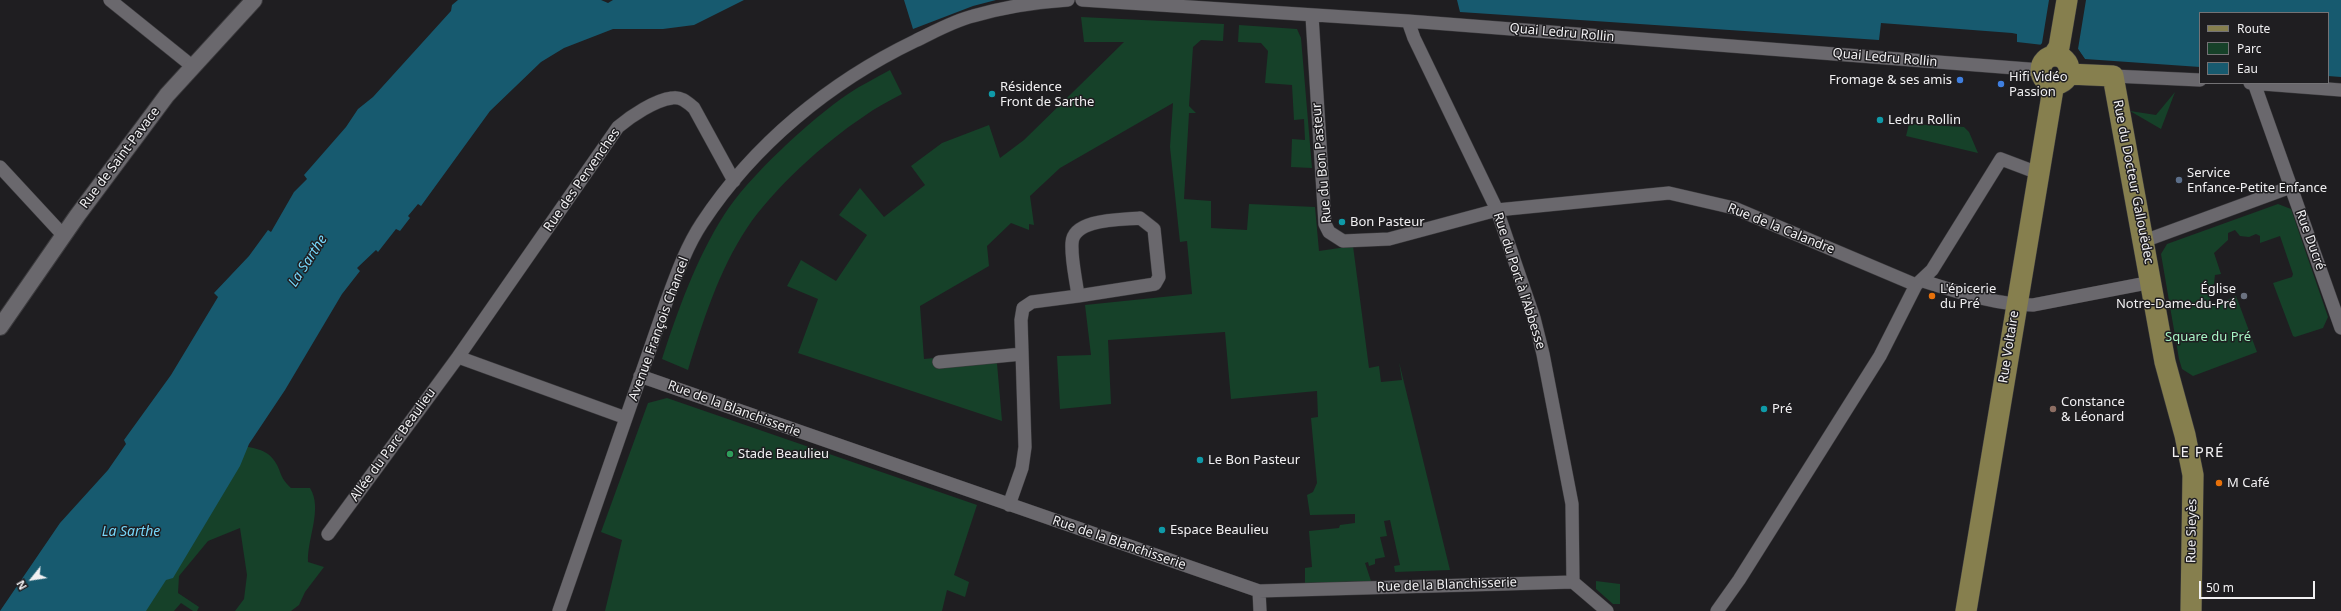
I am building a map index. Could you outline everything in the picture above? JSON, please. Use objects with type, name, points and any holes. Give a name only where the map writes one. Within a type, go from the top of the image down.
[{"type":"main road","name":"Rue Voltaire","points":[[1966,611],[2067,0]]},
{"type":"main road","name":"Quai Ledru Rollin","points":[[2056,65],[2113,76]]},
{"type":"main road","name":"Rue du Docteur Gallouëdec","points":[[2113,76],[2152,282],[2165,362],[2185,435],[2193,475]]},
{"type":"main road","name":"Rue Sieyès","points":[[2191,611],[2193,475]]},
{"type":"street","points":[[110,0],[192,66]]},
{"type":"street","name":"Rue de Saint-Pavace","points":[[0,327],[64,235],[167,95],[254,0]]},
{"type":"street","name":"Avenue François Chancel","points":[[558,611],[640,376],[682,262],[701,224],[734,181],[781,131],[830,90],[890,53],[972,16],[1023,6],[1068,0]]},
{"type":"street","name":"Quai Ledru Rollin","points":[[1082,0],[2056,65]]},
{"type":"street","name":"Rue du Bon Pasteur","points":[[1312,16],[1325,224],[1329,232],[1343,241],[1389,239],[1497,210]]},
{"type":"street","name":"Rue du Port à l'Abbesse","points":[[1408,21],[1414,38],[1497,210],[1534,318],[1543,354],[1572,504],[1573,582]]},
{"type":"street","name":"Quai Ledru Rollin","points":[[2113,76],[2199,80]]},
{"type":"street","name":"Rue Ducré","points":[[2254,84],[2341,328]]},
{"type":"street","points":[[2266,84],[2341,90]]},
{"type":"street","name":"Rue des Pervenches","points":[[531,255],[618,128],[634,113],[672,97],[684,100],[694,108],[734,181]]},
{"type":"street","points":[[1717,611],[1739,580],[1880,356],[1920,283],[1932,270],[2001,159],[2038,173]]},
{"type":"street","points":[[0,167],[64,235]]},
{"type":"street","points":[[2144,241],[2291,187]]},
{"type":"street","name":"Rue de la Calandre","points":[[1497,210],[1669,193],[1734,208],[1920,283],[2016,305],[2033,305],[2152,282]]},
{"type":"street","points":[[1009,505],[1022,468],[1025,447],[1022,354],[1023,308],[1032,302],[1078,296],[1156,284],[1159,277],[1154,229],[1140,218],[1089,223],[1081,228],[1072,242],[1078,296]]},
{"type":"street","name":"Allée du Parc Beaulieu","points":[[328,534],[531,255]]},
{"type":"street","points":[[939,362],[1022,354]]},
{"type":"street","points":[[458,357],[626,418]]},
{"type":"street","name":"Rue de la Blanchisserie","points":[[640,376],[1259,591],[1573,582]]},
{"type":"street","points":[[1573,582],[1607,611]]},
{"type":"street","points":[[1259,591],[1260,611]]},
{"type":"green space","points":[[1081,17],[1224,24],[1223,41],[1201,40],[1193,47],[1189,106],[1196,113],[1189,113],[1184,199],[1211,201],[1211,228],[1247,230],[1249,204],[1315,207],[1319,251],[1353,246],[1369,368],[1379,366],[1381,382],[1402,380],[1399,362],[1450,570],[1395,572],[1394,566],[1400,565],[1390,520],[1384,521],[1387,536],[1380,537],[1385,557],[1375,559],[1375,564],[1369,566],[1368,562],[1365,563],[1371,581],[1305,583],[1305,568],[1312,567],[1309,531],[1339,528],[1340,525],[1355,523],[1355,514],[1310,515],[1307,495],[1313,492],[1317,483],[1311,418],[1318,417],[1317,391],[1231,399],[1225,332],[1108,340],[1111,404],[1060,409],[1057,356],[1091,355],[1085,305],[1192,294],[1187,241],[1180,242],[1170,147],[1173,103],[1060,168],[1030,196],[1034,225],[1029,224],[1029,230],[1011,223],[987,246],[989,266],[920,306],[924,359],[996,352],[1002,421],[798,353],[818,299],[787,286],[801,260],[836,281],[867,235],[839,215],[860,188],[884,217],[925,185],[911,166],[942,143],[989,125],[1000,158],[1024,140],[1124,42],[1084,42]]},
{"type":"green space","points":[[1239,25],[1297,29],[1301,38],[1312,168],[1291,167],[1292,139],[1305,140],[1304,119],[1294,120],[1292,85],[1265,83],[1268,51],[1261,43],[1238,42]]},
{"type":"green space","points":[[890,70],[902,94],[868,114],[832,139],[785,182],[747,228],[720,278],[688,370],[662,359],[674,322],[696,267],[714,232],[735,200],[764,167],[816,118],[853,91]]},
{"type":"green space","points":[[2175,92],[2161,129],[2130,111],[2156,115]]},
{"type":"green space","points":[[1909,124],[1964,127],[1969,132],[1978,153],[1906,136]]},
{"type":"green space","name":"Square du Pré","points":[[2278,204],[2291,209],[2328,317],[2323,328],[2295,337],[2293,336],[2273,283],[2292,277],[2293,274],[2280,236],[2260,243],[2260,236],[2256,234],[2249,237],[2240,236],[2235,230],[2228,233],[2228,240],[2214,253],[2221,274],[2215,275],[2214,284],[2206,288],[2213,306],[2236,296],[2257,352],[2193,376],[2182,369],[2179,359],[2161,254],[2167,244]]},
{"type":"green space","name":"Stade Beaulieu","points":[[667,398],[977,505],[954,575],[969,582],[965,597],[947,590],[942,611],[605,611],[622,540],[601,532],[648,403]]},
{"type":"green space","points":[[236,445],[261,450],[270,455],[276,463],[284,480],[291,488],[310,488],[314,496],[315,514],[308,553],[308,562],[324,567],[305,592],[299,605],[291,611],[235,611],[244,599],[247,575],[240,528],[208,541],[179,576],[178,593],[199,607],[197,611],[193,611],[181,603],[174,611],[133,611]]},
{"type":"green space","points":[[1596,581],[1620,584],[1620,604],[1613,604],[1596,589]]},
{"type":"water","name":"La Sarthe","points":[[458,0],[601,0],[608,3],[613,0],[744,0],[694,25],[663,29],[613,29],[564,48],[541,62],[490,111],[421,206],[418,204],[408,216],[410,218],[400,231],[396,229],[378,252],[376,250],[357,268],[360,271],[342,294],[285,390],[249,444],[240,466],[173,578],[166,580],[146,611],[0,611],[60,523],[108,470],[126,444],[124,440],[171,375],[218,297],[214,293],[249,256],[268,230],[271,232],[294,192],[307,179],[304,175],[346,127],[358,109],[373,97],[451,11],[452,5]]},
{"type":"water","points":[[904,0],[996,0],[973,6],[913,29]]},
{"type":"water","points":[[1457,0],[2341,0],[2341,77],[2329,76],[2329,12],[2199,12],[2199,67],[2085,59],[2078,49],[2017,42],[2017,34],[2012,33],[1881,23],[1879,40],[1460,12]]},
{"type":"pier","points":[[2049,0],[2086,0],[2078,49],[2086,61],[2077,51],[2039,47],[2042,43]]},
{"type":"place","name":"Fromage & ses amis","points":[[1960,80]]},
{"type":"place","name":"Hifi Vidéo Passion","points":[[2001,84]]},
{"type":"place","name":"Résidence Front de Sarthe","points":[[992,94]]},
{"type":"place","name":"Ledru Rollin","points":[[1880,120]]},
{"type":"place","name":"Service Enfance-Petite Enfance","points":[[2179,180]]},
{"type":"place","name":"Bon Pasteur","points":[[1342,222]]},
{"type":"place","name":"L'épicerie du Pré","points":[[1932,296]]},
{"type":"place","name":"Église Notre-Dame-du-Pré","points":[[2244,296]]},
{"type":"place","name":"Pré","points":[[1764,409]]},
{"type":"place","name":"Constance & Léonard","points":[[2053,409]]},
{"type":"place","name":"Stade Beaulieu","points":[[730,454]]},
{"type":"place","name":"Le Bon Pasteur","points":[[1200,460]]},
{"type":"place","name":"M Café","points":[[2219,483]]},
{"type":"place","name":"Espace Beaulieu","points":[[1162,530]]},
{"type":"district","name":"LE PRÉ","points":[[2198,453]]}]
